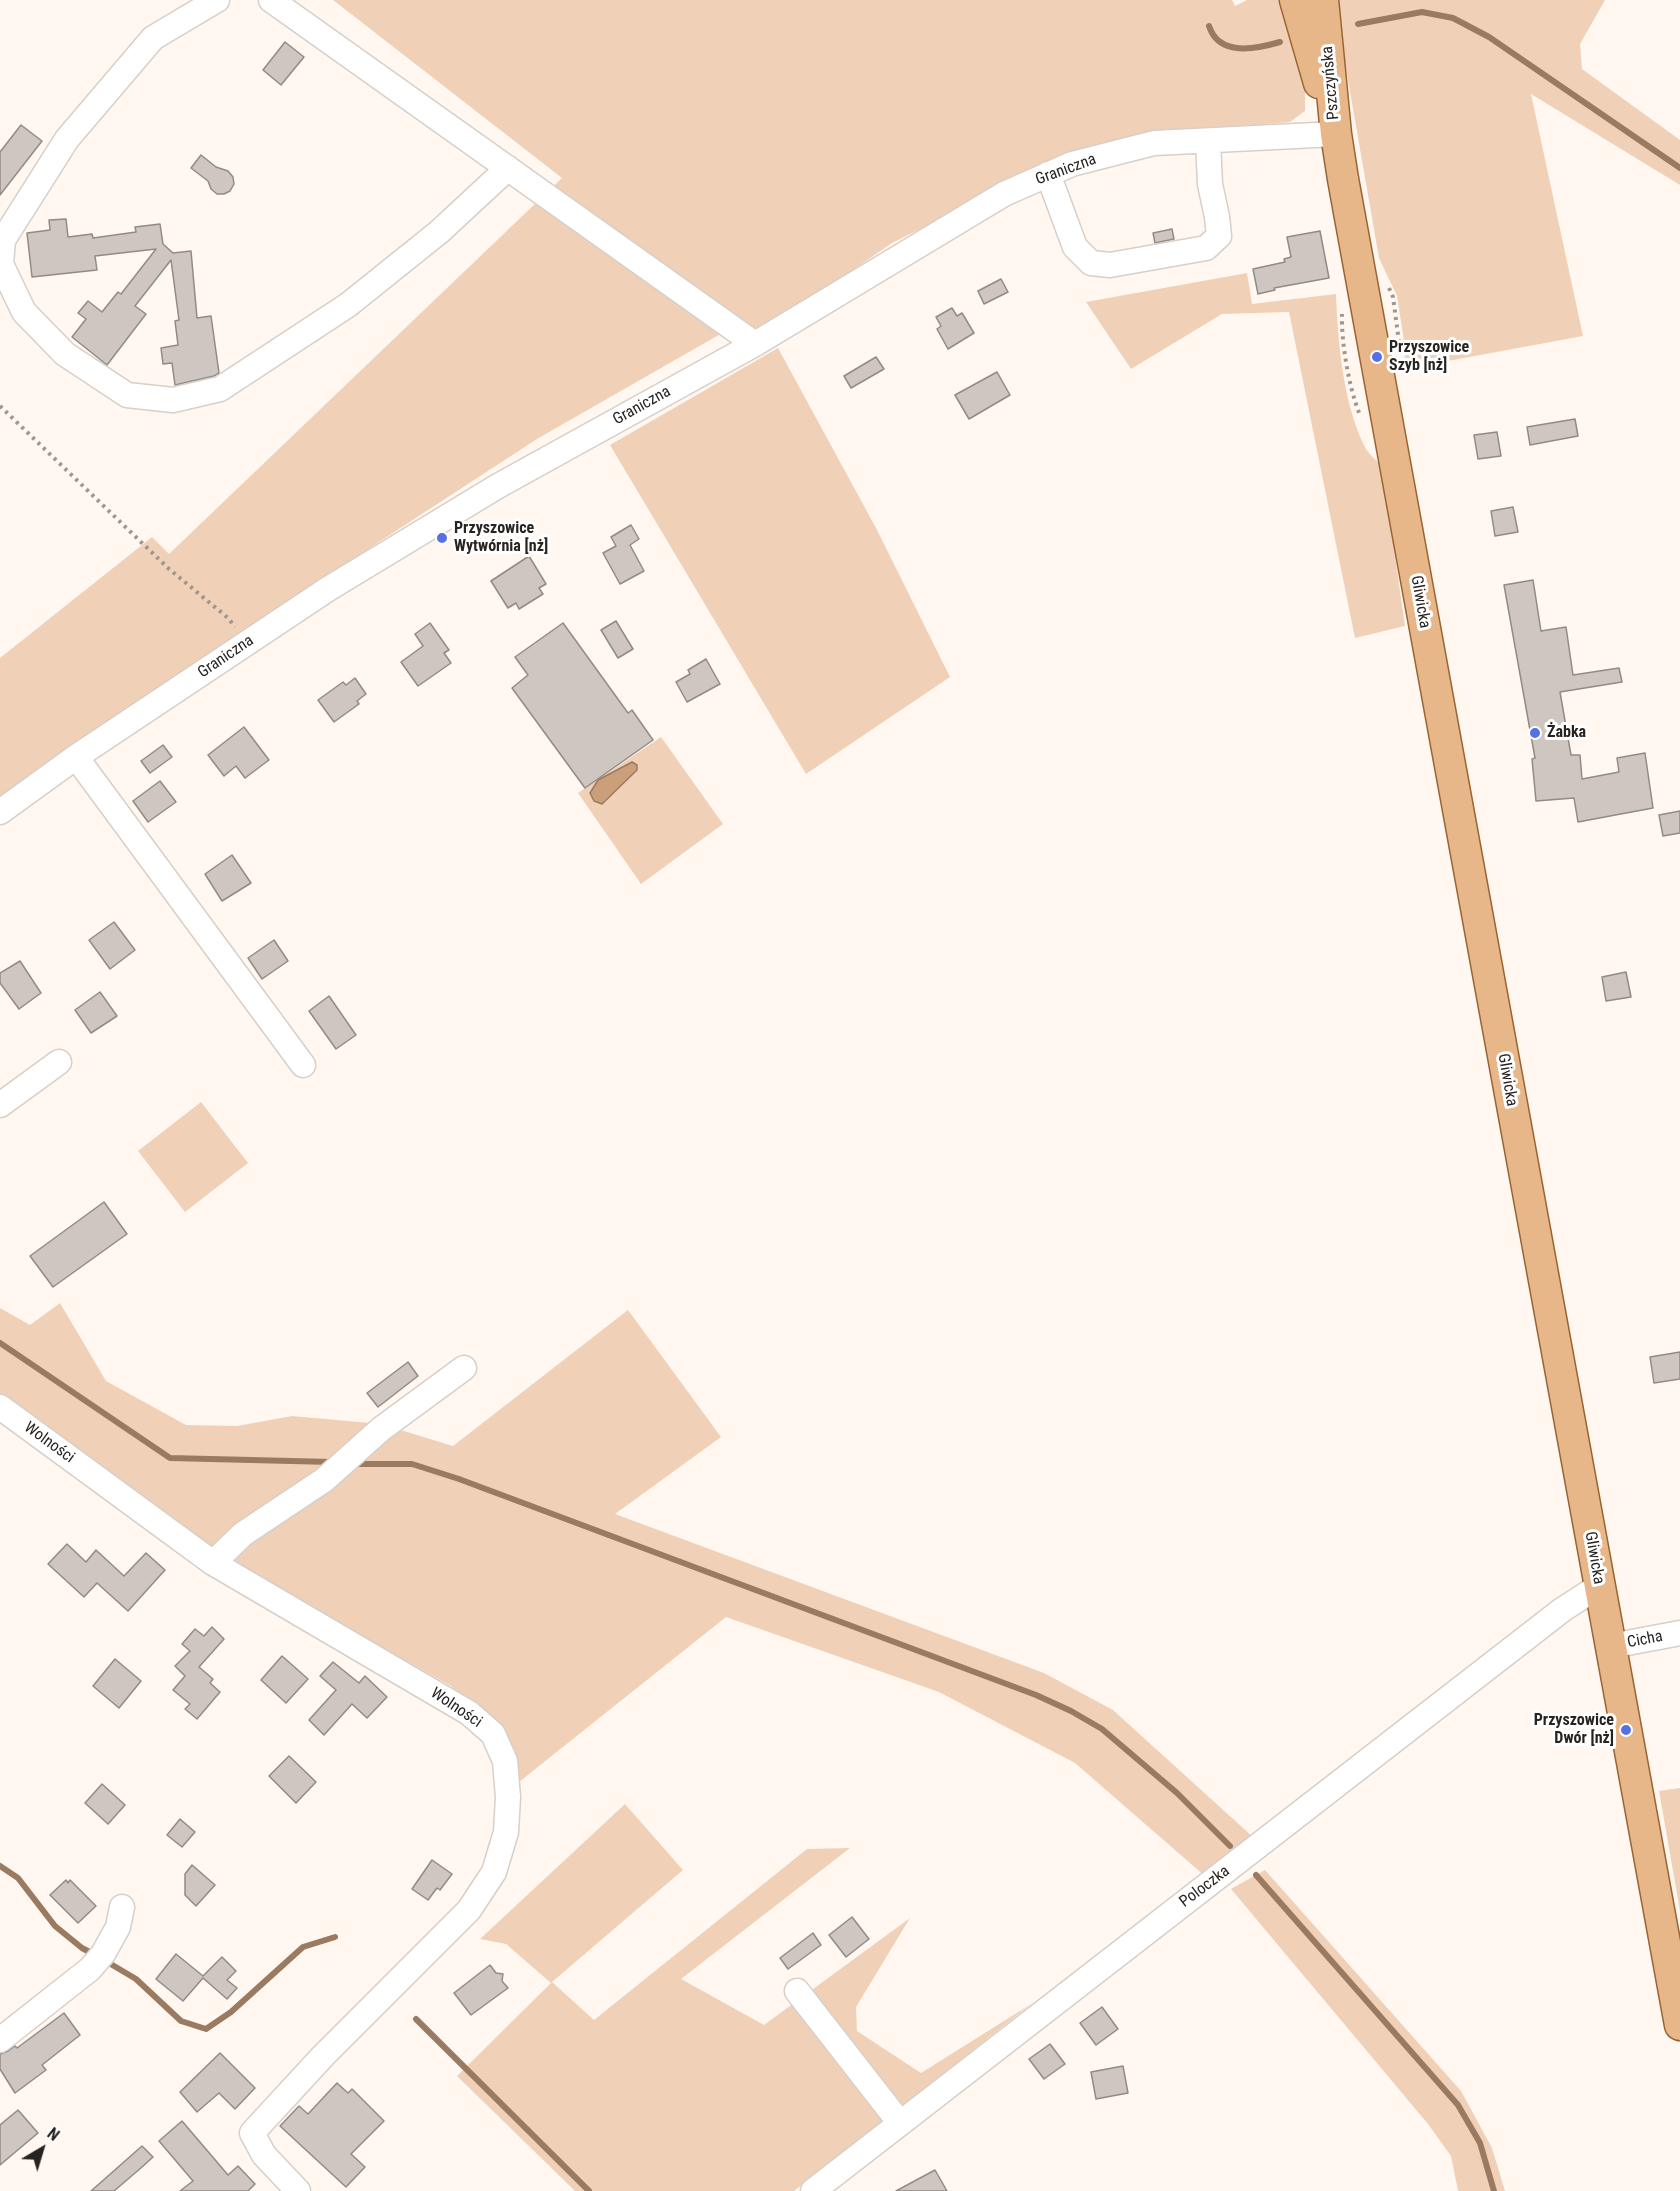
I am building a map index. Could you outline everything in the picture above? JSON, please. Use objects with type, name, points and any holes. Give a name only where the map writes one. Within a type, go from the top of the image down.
[{"type":"main road","name":"Pszczyńska","points":[[1295,0],[1336,134]]},
{"type":"main road","name":"Pszczyńska","points":[[1323,0],[1336,134]]},
{"type":"main road","name":"Gliwicka","points":[[1336,134],[1680,2025]]},
{"type":"street","points":[[217,0],[153,38],[67,139],[3,240],[1,264],[24,312],[65,354],[127,395],[173,400],[220,389],[348,305],[439,232],[508,168]]},
{"type":"street","points":[[271,0],[755,344]]},
{"type":"street","name":"Graniczna","points":[[0,812],[76,757],[328,589],[498,486],[755,344],[1004,194],[1072,164],[1154,143],[1336,134]]},
{"type":"street","points":[[1048,174],[1075,247],[1091,263],[1110,265],[1206,248],[1219,236],[1210,184],[1208,141]]},
{"type":"street","points":[[76,757],[303,1065]]},
{"type":"street","points":[[0,1105],[59,1062]]},
{"type":"street","points":[[213,1563],[243,1534],[324,1480],[381,1429],[464,1368]]},
{"type":"street","name":"Wolności","points":[[0,1407],[213,1563],[470,1713],[493,1734],[505,1761],[508,1797],[506,1832],[494,1872],[469,1910],[323,2056],[252,2133],[264,2155],[298,2191]]},
{"type":"street","name":"Poloczka","points":[[813,2191],[1562,1610],[1599,1586]]},
{"type":"street","name":"Cicha","points":[[1611,1646],[1680,1633]]},
{"type":"street","points":[[0,2040],[99,1959],[118,1927],[122,1907]]},
{"type":"street","points":[[797,1991],[900,2123]]},
{"type":"path","points":[[0,406],[168,568],[228,618],[247,643]]},
{"type":"shaded area","points":[[333,0],[1232,0],[1235,6],[1247,0],[1287,0],[1305,87],[1305,111],[1290,122],[1209,129],[1066,156],[892,243],[755,337],[738,324],[537,439],[207,654],[0,799],[0,658],[152,537],[169,554],[562,178]]},
{"type":"shaded area","points":[[1334,0],[1605,0],[1580,44],[1582,69],[1680,140],[1680,185],[1531,94],[1583,336],[1399,370],[1406,354],[1397,296],[1379,258]]},
{"type":"shaded area","points":[[1247,273],[1252,304],[1336,294],[1340,353],[1352,413],[1366,449],[1382,466],[1405,626],[1355,638],[1289,312],[1222,314],[1131,369],[1086,302]]},
{"type":"shaded area","points":[[778,348],[876,528],[950,677],[806,774],[610,445]]},
{"type":"shaded area","points":[[661,737],[723,824],[641,884],[578,793]]},
{"type":"shaded area","points":[[632,762],[637,765],[637,770],[602,804],[594,801],[590,793],[598,780]]},
{"type":"shaded area","points":[[201,1102],[248,1163],[185,1212],[138,1151]]},
{"type":"shaded area","points":[[60,1303],[106,1381],[186,1425],[237,1426],[292,1416],[381,1424],[453,1446],[628,1310],[721,1437],[615,1514],[1044,1673],[1113,1710],[1253,1837],[1206,1877],[1075,1763],[939,1692],[726,1617],[519,1782],[505,1730],[451,1686],[249,1572],[0,1398],[0,1308],[30,1325]]},
{"type":"shaded area","points":[[1680,1788],[1680,1911],[1659,1791]]},
{"type":"shaded area","points":[[625,1804],[683,1870],[552,1982],[594,2020],[807,1849],[850,1848],[681,1979],[764,2025],[910,1918],[856,2007],[857,2031],[921,2073],[1031,2004],[794,2191],[575,2191],[457,2076],[551,1983],[506,1944],[480,1939]]},
{"type":"shaded area","points":[[1265,1870],[1461,2091],[1492,2148],[1505,2191],[1458,2191],[1451,2156],[1428,2124],[1231,1889]]},
{"type":"building","points":[[285,42],[304,57],[281,85],[263,70]]},
{"type":"building","points":[[21,125],[42,141],[0,195],[0,152]]},
{"type":"building","points":[[201,155],[216,167],[228,171],[233,177],[234,184],[230,191],[217,194],[211,189],[208,181],[191,168]]},
{"type":"building","points":[[66,219],[68,237],[92,234],[93,238],[136,232],[135,227],[160,224],[163,244],[173,253],[191,251],[197,318],[211,316],[219,373],[175,385],[172,363],[163,364],[161,348],[178,345],[175,321],[179,320],[171,260],[135,306],[146,314],[107,365],[72,337],[86,319],[78,313],[88,301],[102,312],[118,292],[121,294],[156,249],[95,256],[97,270],[32,277],[27,233],[50,230],[49,220]]},
{"type":"building","points":[[1172,229],[1174,239],[1155,243],[1153,233]]},
{"type":"building","points":[[1320,231],[1329,278],[1274,288],[1275,290],[1258,294],[1253,269],[1285,262],[1284,259],[1291,257],[1287,237]]},
{"type":"building","points":[[1001,279],[1008,292],[984,304],[978,291]]},
{"type":"building","points":[[952,308],[957,316],[962,313],[974,333],[948,349],[937,329],[941,326],[936,317]]},
{"type":"building","points":[[876,357],[884,369],[851,388],[844,376]]},
{"type":"building","points":[[997,372],[1010,395],[969,419],[955,395]]},
{"type":"building","points":[[1575,419],[1578,436],[1530,445],[1527,427]]},
{"type":"building","points":[[1497,432],[1501,456],[1478,459],[1474,435]]},
{"type":"building","points":[[1513,507],[1518,532],[1495,536],[1491,511]]},
{"type":"building","points":[[631,525],[639,539],[630,545],[644,571],[620,584],[603,553],[616,546],[611,537]]},
{"type":"building","points":[[529,556],[546,584],[539,588],[543,594],[519,609],[516,603],[508,608],[491,581]]},
{"type":"building","points":[[1533,580],[1541,631],[1566,627],[1573,675],[1619,668],[1622,682],[1560,692],[1571,755],[1580,755],[1582,779],[1619,772],[1617,758],[1645,753],[1653,808],[1578,822],[1574,798],[1536,801],[1532,759],[1535,758],[1504,585]]},
{"type":"building","points":[[616,621],[633,649],[618,658],[601,630]]},
{"type":"building","points":[[430,623],[449,650],[444,653],[451,663],[418,686],[401,662],[423,646],[415,634]]},
{"type":"building","points":[[563,623],[628,713],[632,710],[653,740],[585,788],[512,688],[528,675],[515,657]]},
{"type":"building","points":[[706,659],[720,684],[687,702],[676,682],[690,674],[688,670]]},
{"type":"building","points":[[355,678],[366,694],[357,701],[359,704],[334,722],[318,700],[343,682],[346,685]]},
{"type":"building","points":[[244,727],[269,760],[245,778],[236,766],[224,776],[208,755]]},
{"type":"building","points":[[163,745],[172,757],[150,773],[141,761]]},
{"type":"building","points":[[160,781],[176,802],[148,822],[133,801]]},
{"type":"building","points":[[1680,811],[1680,833],[1663,836],[1659,815]]},
{"type":"building","points":[[232,855],[251,883],[222,901],[205,874]]},
{"type":"building","points":[[114,922],[135,950],[110,969],[89,940]]},
{"type":"building","points":[[274,940],[288,961],[262,979],[248,958]]},
{"type":"building","points":[[20,961],[41,993],[19,1009],[0,983],[0,973]]},
{"type":"building","points":[[1626,972],[1631,997],[1606,1001],[1602,977]]},
{"type":"building","points":[[100,992],[117,1016],[91,1033],[75,1010]]},
{"type":"building","points":[[329,996],[356,1035],[336,1049],[309,1011]]},
{"type":"building","points":[[104,1202],[127,1234],[53,1287],[30,1256]]},
{"type":"building","points":[[1680,1352],[1680,1379],[1654,1383],[1650,1357]]},
{"type":"building","points":[[408,1362],[418,1376],[378,1407],[367,1393]]},
{"type":"building","points":[[67,1544],[86,1562],[96,1550],[124,1576],[146,1553],[165,1570],[128,1611],[97,1583],[84,1597],[48,1564]]},
{"type":"building","points":[[212,1627],[224,1639],[199,1667],[213,1679],[210,1683],[220,1692],[197,1719],[185,1709],[190,1704],[173,1690],[185,1676],[175,1666],[190,1651],[182,1644],[195,1629],[204,1636]]},
{"type":"building","points":[[282,1656],[308,1679],[286,1703],[261,1680]]},
{"type":"building","points":[[115,1659],[141,1681],[119,1708],[93,1686]]},
{"type":"building","points":[[333,1662],[359,1683],[365,1676],[387,1697],[367,1718],[352,1704],[324,1735],[309,1720],[336,1690],[320,1676]]},
{"type":"building","points":[[289,1756],[316,1782],[296,1803],[269,1776]]},
{"type":"building","points":[[102,1784],[125,1805],[108,1824],[85,1803]]},
{"type":"building","points":[[180,1819],[195,1832],[182,1847],[167,1835]]},
{"type":"building","points":[[432,1860],[452,1874],[440,1890],[437,1888],[428,1900],[412,1889]]},
{"type":"building","points":[[192,1865],[215,1885],[196,1906],[185,1895],[185,1874]]},
{"type":"building","points":[[66,1880],[68,1883],[70,1880],[96,1906],[78,1923],[50,1895]]},
{"type":"building","points":[[852,1917],[869,1939],[846,1957],[829,1935]]},
{"type":"building","points":[[813,1933],[821,1945],[788,1969],[780,1958]]},
{"type":"building","points":[[176,1954],[203,1976],[222,1957],[236,1971],[227,1980],[237,1988],[227,1999],[203,1978],[183,2001],[156,1979]]},
{"type":"building","points":[[490,1965],[496,1973],[503,1974],[502,1981],[508,1988],[471,2015],[454,1993]]},
{"type":"building","points":[[1102,2007],[1118,2029],[1096,2045],[1080,2023]]},
{"type":"building","points":[[64,2013],[80,2035],[42,2065],[46,2070],[15,2093],[0,2069],[0,2054],[15,2046],[17,2048]]},
{"type":"building","points":[[1050,2044],[1065,2064],[1044,2079],[1029,2059]]},
{"type":"building","points":[[220,2053],[255,2088],[235,2109],[219,2093],[197,2112],[180,2092]]},
{"type":"building","points":[[1123,2066],[1128,2093],[1096,2099],[1091,2072]]},
{"type":"building","points":[[337,2083],[348,2093],[352,2089],[384,2121],[351,2154],[365,2167],[346,2187],[280,2126],[299,2106],[308,2114]]},
{"type":"building","points":[[18,2110],[38,2133],[0,2165],[0,2125]]},
{"type":"building","points":[[182,2121],[228,2175],[238,2166],[255,2184],[248,2191],[180,2191],[193,2181],[159,2141]]},
{"type":"building","points":[[142,2146],[153,2157],[142,2167],[114,2191],[91,2191]]},
{"type":"building","points":[[935,2170],[947,2191],[896,2191]]},
{"type":"waterway","points":[[1358,24],[1422,12],[1453,18],[1489,37],[1680,168]]},
{"type":"waterway","points":[[1209,26],[1214,36],[1221,43],[1230,47],[1250,48],[1280,42]]},
{"type":"waterway","points":[[0,1343],[170,1458],[332,1462]]},
{"type":"waterway","points":[[355,1464],[412,1464],[459,1479],[1036,1695],[1071,1711],[1102,1729],[1177,1793],[1230,1846]]},
{"type":"waterway","points":[[0,1866],[18,1878],[55,1926],[82,1948],[95,1955]]},
{"type":"waterway","points":[[1256,1875],[1458,2105],[1480,2143],[1494,2191]]},
{"type":"waterway","points":[[104,1960],[136,1979],[181,2021],[206,2029],[231,2012],[303,1947],[335,1937]]},
{"type":"waterway","points":[[416,2019],[589,2191]]},
{"type":"place","name":"Przyszowice Szyb [nż]","points":[[1377,357]]},
{"type":"place","name":"Przyszowice Wytwórnia [nż]","points":[[442,538]]},
{"type":"place","name":"Żabka","points":[[1535,733]]},
{"type":"place","name":"Przyszowice Dwór [nż]","points":[[1626,1730]]}]
